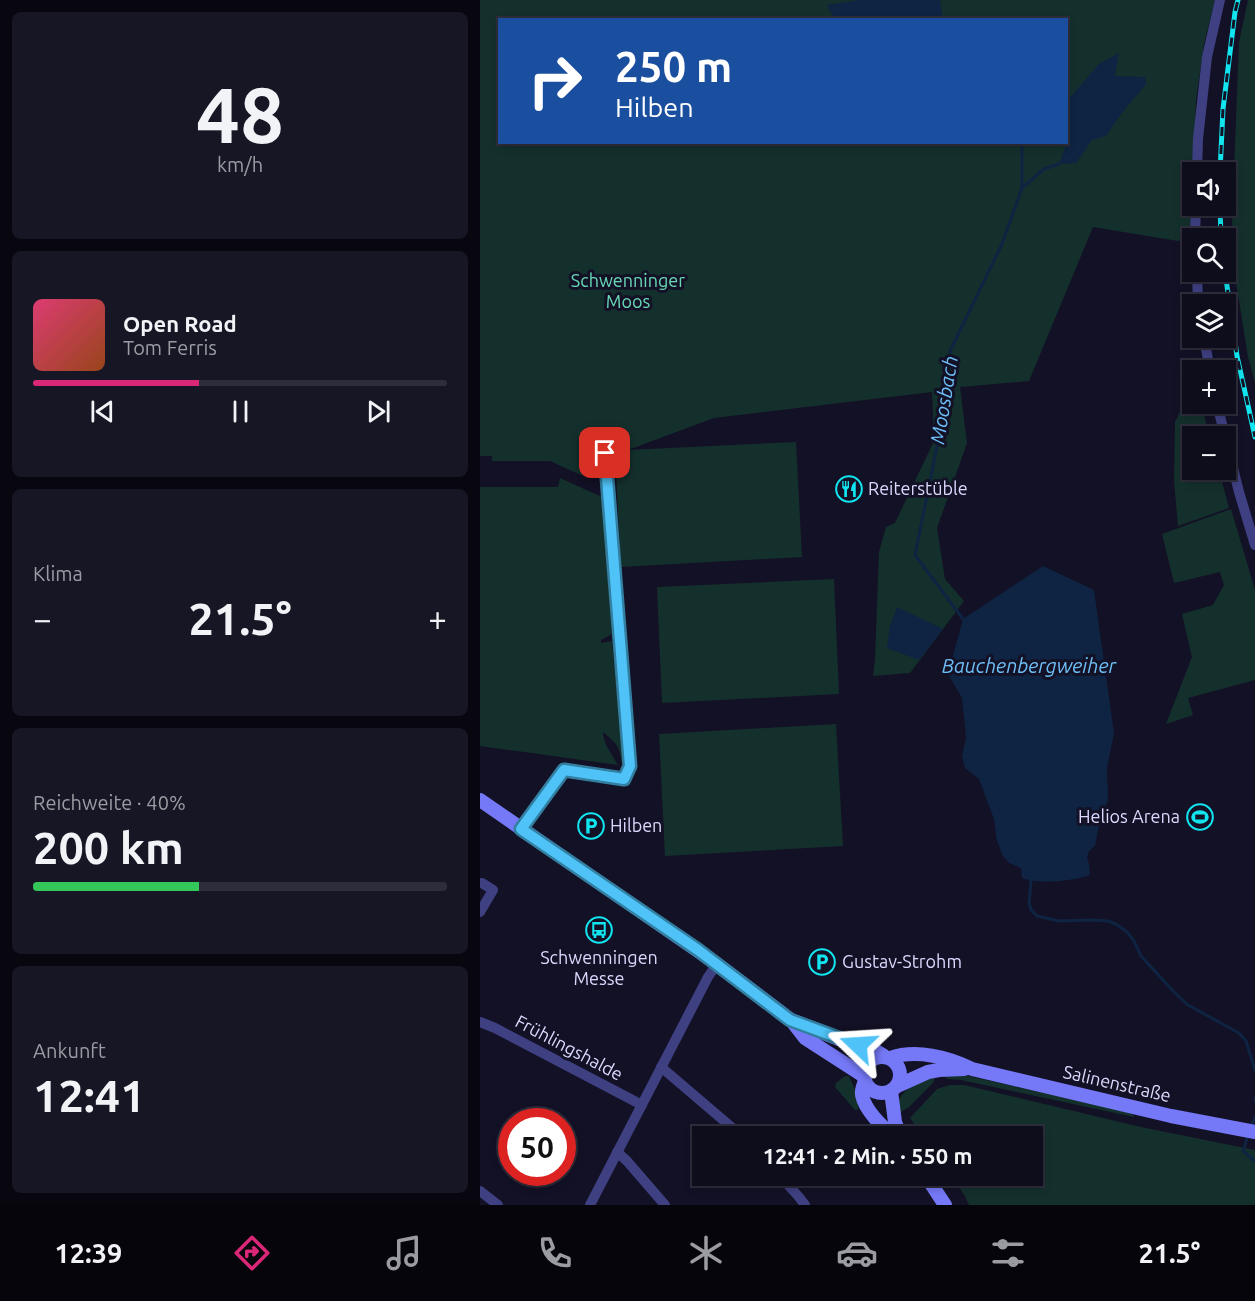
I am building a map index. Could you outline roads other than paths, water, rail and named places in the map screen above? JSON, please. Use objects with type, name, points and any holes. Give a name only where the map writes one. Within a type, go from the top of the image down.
[{"type":"main road","points":[[480,800],[717,964],[790,1020],[806,1038],[864,1079],[869,1088],[881,1093],[894,1089]]},
{"type":"main road","points":[[790,1020],[876,1051],[897,1064],[900,1080],[894,1089],[897,1126]]},
{"type":"main road","name":"Salinenstraße","points":[[887,1057],[900,1054],[921,1054],[972,1069],[1172,1116],[1255,1132]]},
{"type":"main road","points":[[882,1126],[862,1096],[862,1089],[865,1067],[875,1058],[887,1057]]},
{"type":"main road","name":"Salinenstraße","points":[[894,1089],[928,1072],[972,1069]]},
{"type":"main road","points":[[933,1186],[945,1205]]},
{"type":"street","points":[[1197,162],[1207,57],[1220,0]]},
{"type":"street","points":[[1220,414],[1255,545]]},
{"type":"street","points":[[521,829],[564,770],[624,779],[630,766],[605,453]]},
{"type":"street","points":[[480,912],[494,890],[482,883]]},
{"type":"street","points":[[590,1205],[708,977],[717,964]]},
{"type":"street","name":"Frühlingshalde","points":[[480,1022],[642,1105]]},
{"type":"street","points":[[662,1067],[729,1126]]},
{"type":"street","points":[[617,1152],[664,1205]]},
{"type":"street","points":[[790,1186],[805,1205]]},
{"type":"street","points":[[480,1191],[498,1205]]},
{"type":"water","points":[[860,0],[940,0],[943,18],[834,18],[827,5]]},
{"type":"water","points":[[1119,53],[1115,76],[1145,77],[1146,84],[1106,136],[1092,140],[1076,163],[1059,164],[1068,144],[1068,100],[1099,64]]},
{"type":"water","name":"Bauchenbergweiher","points":[[1043,566],[1094,590],[1114,733],[1107,768],[1108,800],[1100,820],[1095,846],[1089,851],[1087,857],[1090,875],[1047,882],[1022,878],[1021,868],[1009,863],[1003,856],[997,841],[994,819],[979,779],[965,768],[962,756],[966,738],[962,698],[948,674],[963,619]]},
{"type":"water","points":[[897,607],[943,629],[919,660],[887,648],[890,626]]},
{"type":"waterway","name":"Moosbach","points":[[963,619],[915,555],[946,402],[950,351],[1002,244],[1022,188],[1022,144]]},
{"type":"waterway","points":[[1022,188],[1044,169],[1059,164]]},
{"type":"waterway","name":"Moosbach","points":[[1031,881],[1029,903],[1031,910],[1037,916],[1059,921],[1108,921],[1127,932],[1141,956],[1188,1005],[1239,1033],[1246,1041],[1255,1070]]},
{"type":"waterway","name":"Moosbach","points":[[1251,1126],[1255,1117]]},
{"type":"waterway","name":"Moosbach","points":[[1248,1135],[1243,1151],[1255,1161]]},
{"type":"railway","points":[[1220,162],[1223,109],[1238,0]]},
{"type":"railway","points":[[1220,216],[1221,228]]},
{"type":"railway","points":[[1226,282],[1237,356],[1255,437]]},
{"type":"place","name":"Reiterstüble","points":[[849,489]]},
{"type":"place","name":"Helios Arena","points":[[1200,817]]},
{"type":"place","name":"Hilben","points":[[591,826]]},
{"type":"place","name":"Schwenningen Messe","points":[[599,930]]},
{"type":"place","name":"Gustav-Strohm","points":[[822,962]]},
{"type":"park label","name":"Schwenninger Moos","points":[[628,291]]}]
